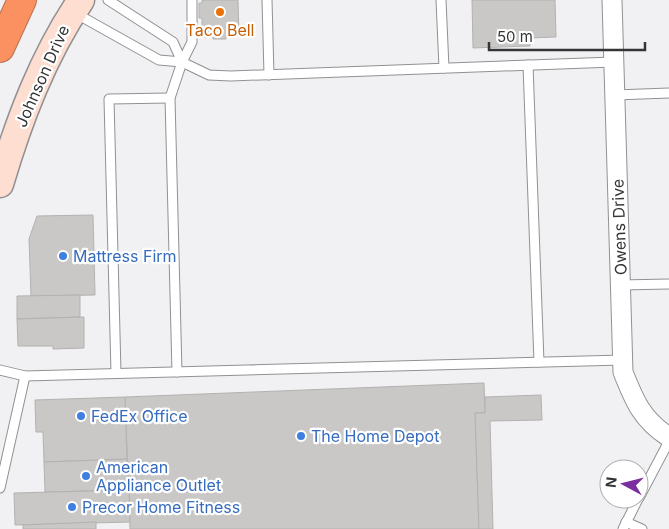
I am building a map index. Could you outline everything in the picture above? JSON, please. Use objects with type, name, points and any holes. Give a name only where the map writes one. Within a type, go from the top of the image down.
[{"type":"highway","points":[[0,48],[22,0]]},
{"type":"street","name":"Owens Drive","points":[[612,0],[623,372],[634,402],[656,429],[669,439]]},
{"type":"street","name":"Johnson Drive","points":[[0,184],[33,89],[55,41],[77,6]]},
{"type":"lane","points":[[108,0],[173,42],[182,62]]},
{"type":"lane","points":[[178,372],[170,98],[182,62],[192,42],[192,0]]},
{"type":"lane","points":[[268,0],[269,75]]},
{"type":"lane","points":[[442,0],[444,68]]},
{"type":"lane","points":[[77,6],[159,60],[182,62],[209,75],[269,75],[614,62]]},
{"type":"lane","points":[[528,65],[539,362]]},
{"type":"lane","points":[[615,94],[669,93]]},
{"type":"lane","points":[[116,374],[109,100],[170,98]]},
{"type":"lane","points":[[620,285],[669,284]]},
{"type":"lane","points":[[0,370],[26,376],[623,360]]},
{"type":"lane","points":[[0,488],[26,376]]},
{"type":"lane","points":[[649,478],[669,439]]},
{"type":"lane","points":[[633,509],[625,525],[642,529]]},
{"type":"building","points":[[202,0],[238,0],[239,36],[226,37],[226,39],[202,37],[202,18],[199,18],[199,3],[202,3]]},
{"type":"building","points":[[472,0],[555,0],[556,37],[530,38],[530,46],[473,48]]},
{"type":"building","points":[[93,215],[95,295],[31,296],[29,239],[37,216]]},
{"type":"building","points":[[80,295],[80,317],[17,319],[17,296]]},
{"type":"building","points":[[84,317],[84,348],[53,349],[53,346],[18,346],[17,319]]},
{"type":"building","name":"The Home Depot","points":[[484,383],[485,413],[475,413],[479,529],[130,529],[125,397]]},
{"type":"building","points":[[541,395],[542,420],[490,421],[493,529],[479,529],[475,413],[485,413],[485,397]]},
{"type":"building","name":"FedEx Office","points":[[125,397],[127,459],[44,462],[43,432],[36,432],[35,400]]},
{"type":"building","name":"American Appliance Outlet","points":[[127,459],[129,490],[45,492],[44,462]]},
{"type":"building","name":"Precor Home Fitness","points":[[129,490],[130,522],[15,525],[14,493]]},
{"type":"building","points":[[96,522],[96,529],[23,529],[23,525]]},
{"type":"place","name":"Taco Bell","points":[[220,12]]},
{"type":"place","name":"Mattress Firm","points":[[63,256]]},
{"type":"place","name":"FedEx Office","points":[[81,416]]},
{"type":"place","name":"The Home Depot","points":[[301,436]]},
{"type":"place","name":"American Appliance Outlet","points":[[86,476]]},
{"type":"place","name":"Precor Home Fitness","points":[[72,507]]}]
